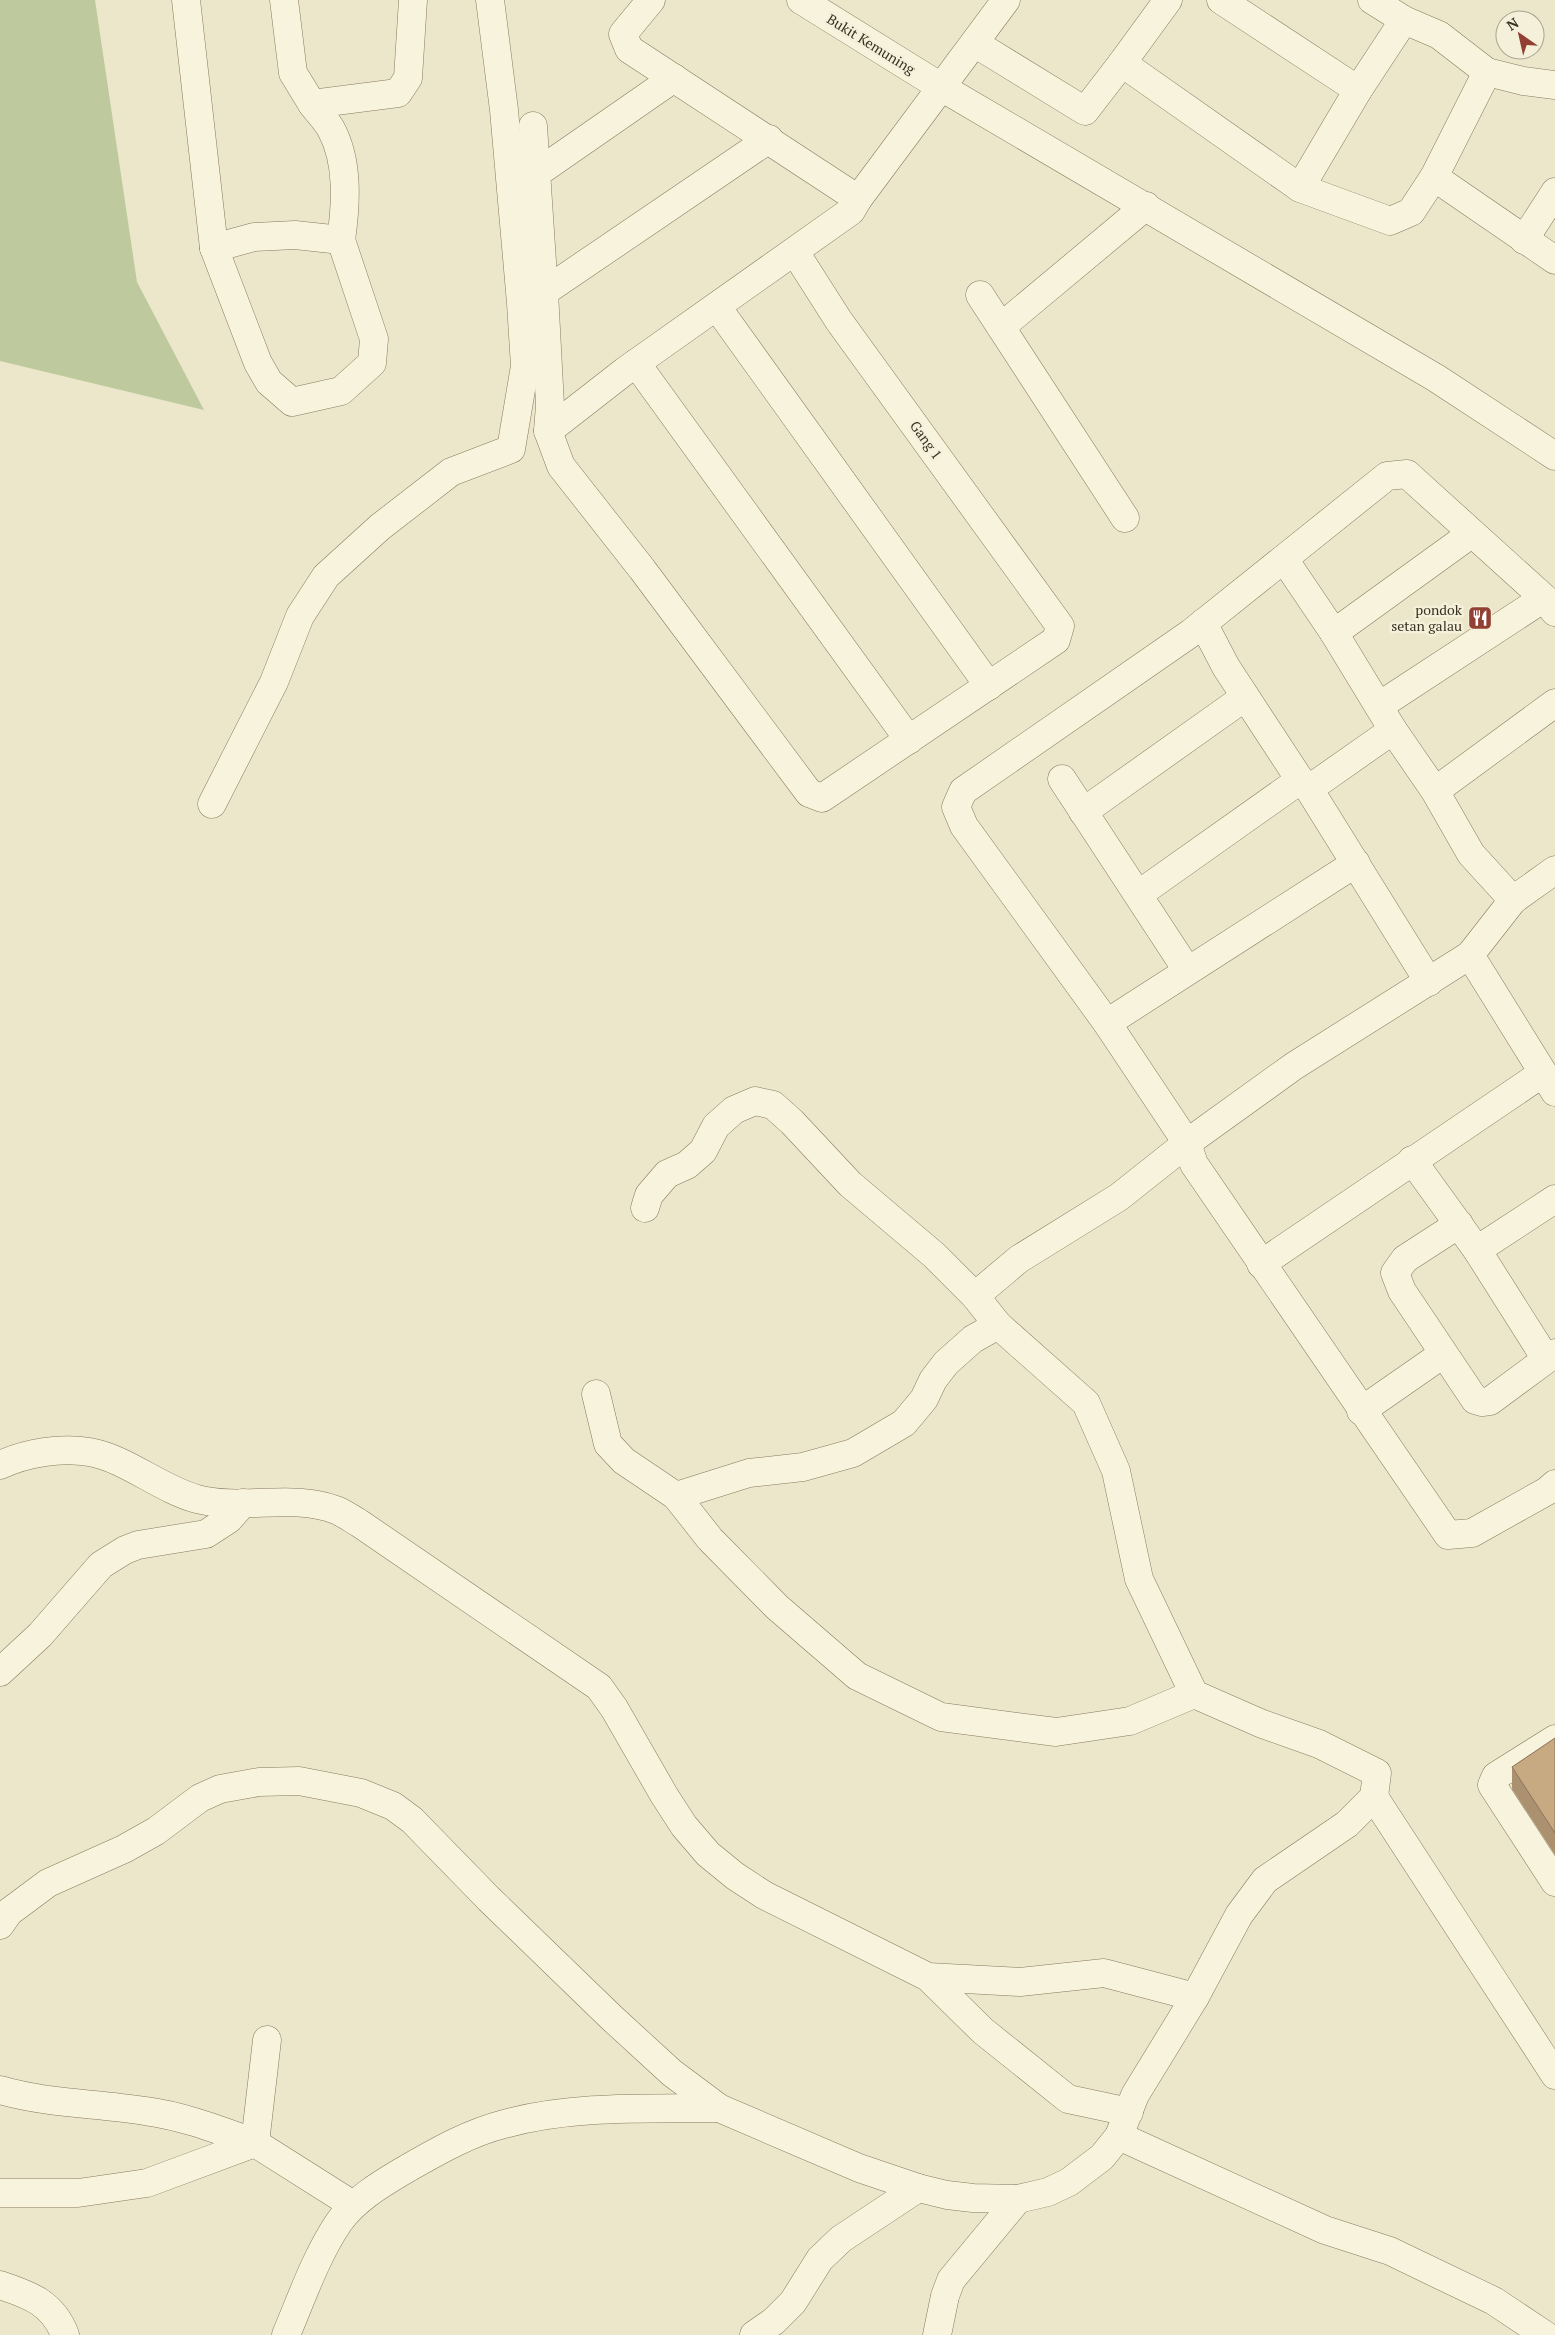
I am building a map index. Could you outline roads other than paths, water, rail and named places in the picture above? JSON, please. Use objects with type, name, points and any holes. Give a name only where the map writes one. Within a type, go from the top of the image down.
[{"type":"street","points":[[186,0],[214,248],[258,363],[269,382],[292,402],[341,391],[372,363],[374,339],[341,240],[345,183],[341,160],[332,129],[312,104],[292,73],[284,0]]},
{"type":"street","points":[[312,104],[398,93],[408,78],[413,0]]},
{"type":"street","points":[[212,804],[274,682],[300,616],[326,576],[380,527],[451,472],[511,449],[525,366],[504,110],[490,0]]},
{"type":"street","points":[[651,0],[623,34],[629,50],[769,139],[858,199]]},
{"type":"street","name":"Bukit Kemuning","points":[[801,0],[941,87],[1436,378],[1555,456]]},
{"type":"street","points":[[548,431],[636,363],[851,211],[941,87],[976,44],[1006,0]]},
{"type":"street","points":[[976,44],[1085,111],[1168,0]]},
{"type":"street","points":[[1221,0],[1358,90]]},
{"type":"street","points":[[1372,0],[1404,20],[1440,35],[1488,72],[1523,82],[1555,85]]},
{"type":"street","points":[[1300,188],[1358,90],[1404,20]]},
{"type":"street","points":[[1122,63],[1300,188],[1390,221],[1411,212],[1434,177],[1488,72]]},
{"type":"street","points":[[537,173],[674,78]]},
{"type":"street","points":[[533,126],[550,405],[548,431],[560,466],[642,570],[809,793],[822,798],[989,686],[717,307]]},
{"type":"street","points":[[544,292],[769,139]]},
{"type":"street","points":[[1434,177],[1555,260]]},
{"type":"street","points":[[1524,240],[1555,192]]},
{"type":"street","points":[[1001,327],[1146,206]]},
{"type":"street","points":[[214,248],[254,237],[295,235],[341,240]]},
{"type":"street","name":"Gang 1","points":[[795,252],[839,321],[1060,626],[1056,640],[989,686]]},
{"type":"street","points":[[980,295],[1125,518]]},
{"type":"street","points":[[636,363],[909,740]]},
{"type":"street","points":[[1379,706],[1550,605],[1406,474],[1387,476],[1203,623],[964,791],[956,807],[964,826],[1107,1023],[1187,1143],[1194,1164],[1361,1411],[1448,1535],[1472,1533],[1547,1491],[1555,1484]]},
{"type":"street","points":[[1334,633],[1471,534]]},
{"type":"street","points":[[1284,559],[1334,633],[1393,730],[1435,791],[1471,854],[1513,900]]},
{"type":"street","points":[[1203,623],[1245,697],[1356,864],[1430,982]]},
{"type":"street","points":[[1083,812],[1245,697]]},
{"type":"street","points":[[1435,791],[1555,703]]},
{"type":"street","points":[[1139,894],[1304,784],[1393,730]]},
{"type":"street","points":[[1062,779],[1187,970]]},
{"type":"street","points":[[1107,1023],[1187,970],[1356,864]]},
{"type":"street","points":[[975,1296],[1019,1259],[1139,1183],[1187,1143],[1294,1066],[1470,955],[1513,900],[1555,870]]},
{"type":"street","points":[[1262,1264],[1412,1160],[1549,1082],[1470,955]]},
{"type":"street","points":[[0,1925],[10,1912],[48,1884],[156,1831],[200,1798],[220,1789],[259,1782],[299,1781],[361,1793],[393,1806],[412,1820],[489,1899],[612,2018],[672,2073],[719,2108],[859,2168],[918,2188],[947,2195],[973,2198],[1018,2198],[1048,2192],[1069,2182],[1102,2157],[1124,2124],[1136,2095],[1195,1997],[1240,1915],[1265,1880],[1347,1824],[1374,1797],[1377,1773],[1318,1744],[1194,1694],[1139,1579],[1116,1471],[1086,1403],[998,1326],[975,1296],[934,1255],[850,1184],[792,1122],[773,1106],[754,1101],[734,1110],[716,1126],[703,1151],[687,1165],[667,1174],[650,1195],[645,1208]]},
{"type":"street","points":[[1412,1160],[1478,1250],[1551,1356],[1490,1401],[1482,1402],[1475,1400],[1402,1291],[1395,1273],[1405,1259],[1458,1224]]},
{"type":"street","points":[[1478,1250],[1555,1199]]},
{"type":"street","points":[[676,1496],[749,1474],[803,1468],[853,1453],[904,1423],[924,1399],[933,1380],[946,1363],[973,1339],[998,1326]]},
{"type":"street","points":[[1361,1411],[1443,1354]]},
{"type":"street","points":[[596,1394],[608,1444],[624,1461],[676,1496],[710,1539],[777,1607],[857,1676],[941,1717],[1056,1732],[1130,1721],[1194,1694]]},
{"type":"street","points":[[0,1465],[36,1454],[66,1450],[91,1452],[196,1499],[243,1503],[298,1502],[337,1510],[590,1679],[606,1696],[684,1826],[708,1854],[734,1876],[764,1895],[928,1977],[983,2031],[1068,2099],[1124,2124],[1252,2198],[1325,2230],[1390,2251],[1494,2301],[1546,2335]]},
{"type":"street","points":[[0,1672],[40,1635],[101,1565],[125,1550],[138,1545],[206,1534],[229,1519],[243,1503]]},
{"type":"street","points":[[1555,1739],[1496,1776],[1492,1785],[1555,1882]]},
{"type":"street","points":[[1374,1797],[1555,2075]]},
{"type":"street","points":[[928,1977],[1020,1982],[1104,1973],[1195,1997]]},
{"type":"street","points":[[255,2143],[267,2040]]},
{"type":"street","points":[[0,2090],[46,2101],[144,2110],[207,2125],[255,2143],[353,2206]]},
{"type":"street","points":[[286,2335],[323,2248],[340,2221],[353,2206],[374,2190],[436,2152],[462,2139],[502,2124],[547,2114],[609,2110],[719,2108]]},
{"type":"street","points":[[0,2193],[78,2193],[147,2183],[255,2143]]},
{"type":"street","points":[[754,2335],[774,2321],[793,2302],[820,2258],[841,2239],[918,2188]]},
{"type":"street","points":[[937,2335],[945,2296],[951,2280],[1018,2198]]},
{"type":"street","points":[[0,2285],[34,2297],[54,2314],[61,2324],[65,2335]]},
{"type":"place","name":"pondok setan galau","points":[[1480,618]]}]
